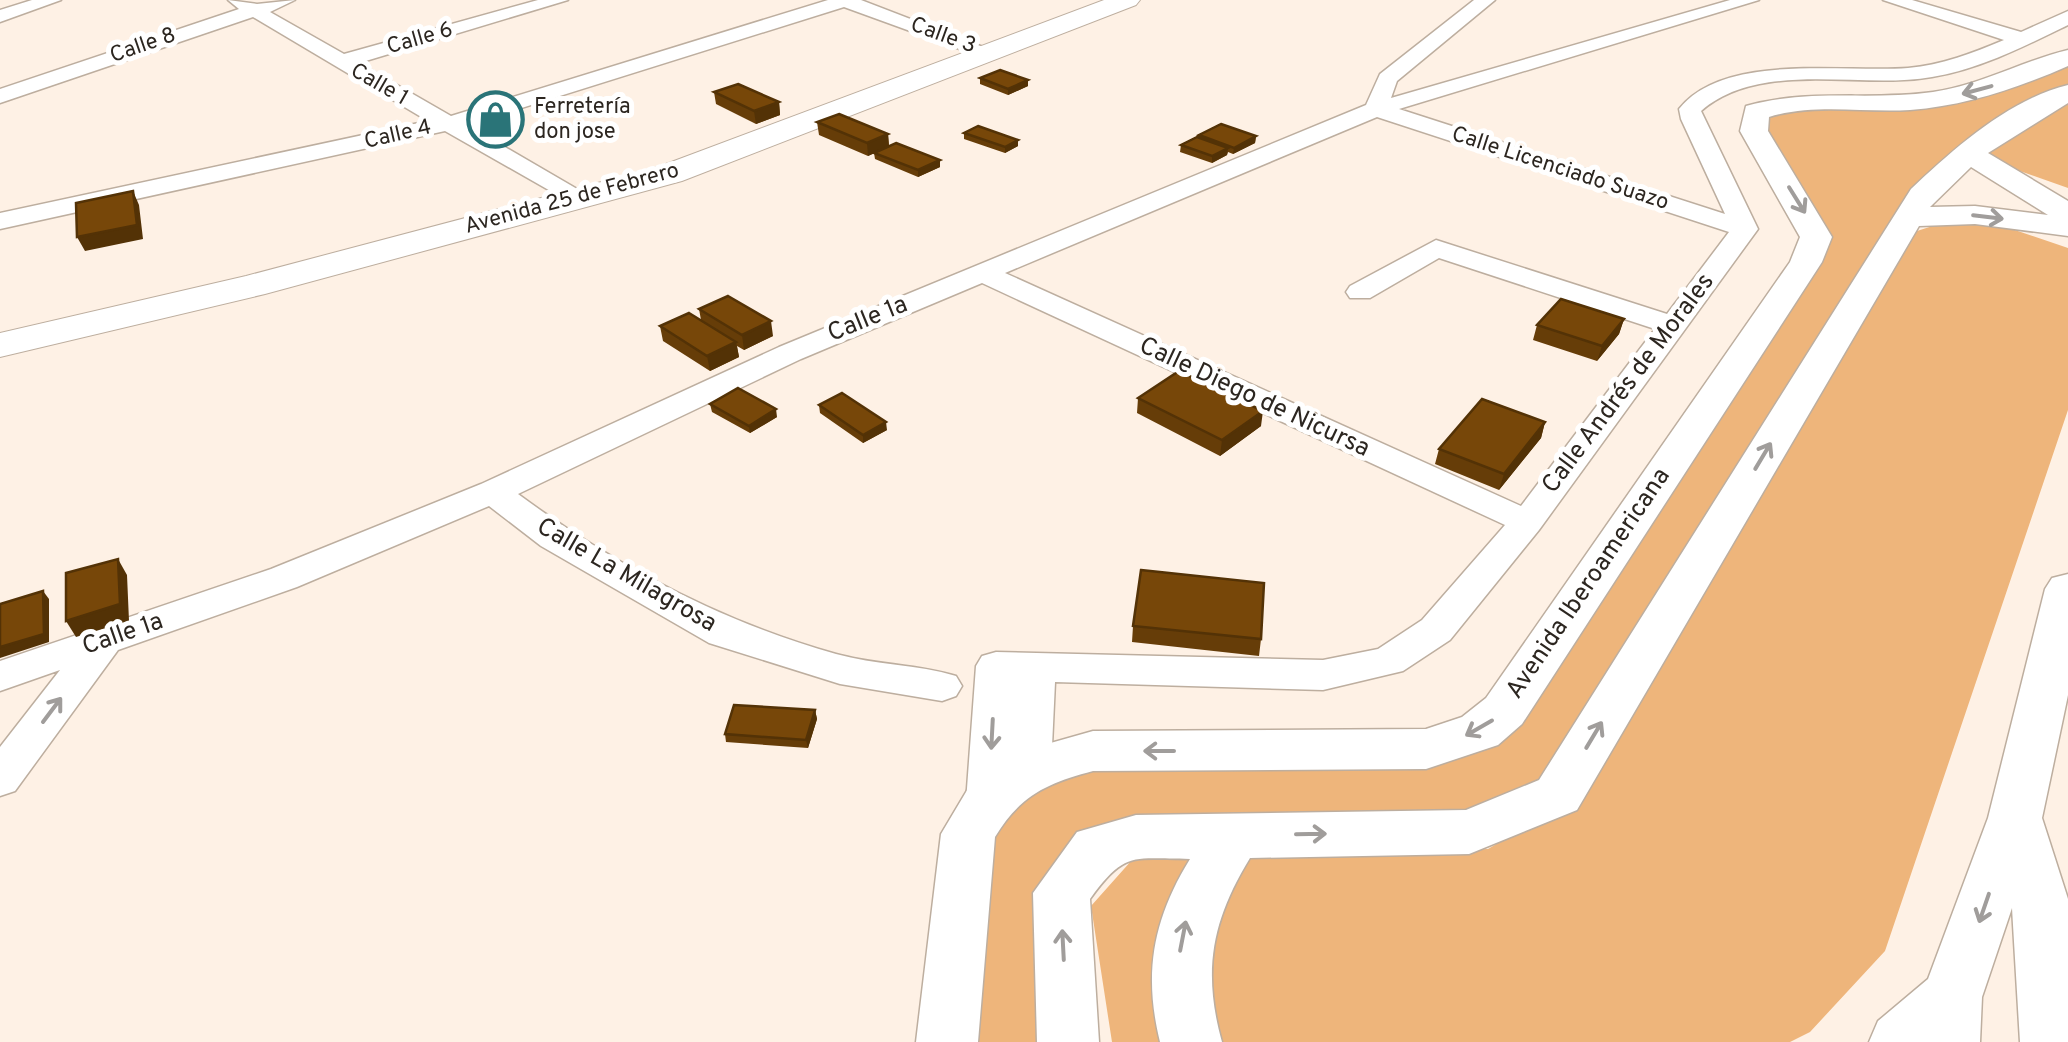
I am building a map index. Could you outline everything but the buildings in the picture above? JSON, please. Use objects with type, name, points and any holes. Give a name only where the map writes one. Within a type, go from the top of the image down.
[{"type":"main road","name":"Avenida 25 de Febrero","points":[[0,345],[252,286],[670,174],[1127,0]]},
{"type":"street","points":[[0,16],[52,0]]},
{"type":"street","name":"Calle 8","points":[[0,96],[245,4],[286,0]]},
{"type":"street","name":"Calle 6","points":[[340,62],[559,0]]},
{"type":"street","name":"Calle 3","points":[[844,0],[986,52]]},
{"type":"street","name":"Calle 4","points":[[0,220],[447,124],[844,0]]},
{"type":"street","points":[[1376,109],[1386,78],[1486,0]]},
{"type":"street","points":[[1892,0],[2024,39]]},
{"type":"street","name":"Calle 1a","points":[[0,676],[284,578],[493,492],[790,353],[1225,168],[1376,109],[1729,2]]},
{"type":"street","name":"Calle 1","points":[[245,4],[575,198]]},
{"type":"street","points":[[1745,228],[1692,120],[1690,109],[1697,99],[1723,86],[1758,79],[1906,76],[1975,60],[2068,17]]},
{"type":"street","name":"Avenida Iberoamericana","points":[[948,1042],[968,834],[988,802],[1030,768],[1093,751],[1426,749],[1480,731],[1504,711],[1806,262],[1816,238],[1754,131],[1756,112],[1784,102],[1911,102],[1978,92],[2068,57]]},
{"type":"street","points":[[1068,1042],[1061,893],[1096,848],[1136,837],[1469,832],[1558,795],[1922,195],[1966,152],[2022,114],[2068,94]]},
{"type":"street","name":"Calle Licenciado Suazo","points":[[1376,109],[1745,228]]},
{"type":"street","points":[[1966,152],[2068,214]]},
{"type":"street","points":[[1908,217],[1976,215],[2068,227]]},
{"type":"street","name":"Calle Andrés de Morales","points":[[1016,668],[1323,675],[1390,660],[1436,630],[1527,522],[1745,228]]},
{"type":"street","points":[[1360,292],[1436,248],[1674,326]]},
{"type":"street","name":"Calle Diego de Nicursa","points":[[982,273],[1527,522]]},
{"type":"street","name":"Calle La Milagrosa","points":[[493,492],[554,538],[723,633],[840,670],[942,686]]},
{"type":"street","points":[[1900,1042],[1950,1019],[2015,818],[2068,589]]},
{"type":"street","points":[[0,779],[103,642]]},
{"type":"street","points":[[1016,668],[1030,768]]},
{"type":"street","points":[[988,802],[1016,668]]},
{"type":"street","points":[[2015,818],[2040,900],[2051,1042]]},
{"type":"street","points":[[1191,1042],[1179,981],[1181,936],[1194,898],[1235,836]]},
{"type":"shaded area","points":[[2068,59],[2068,89],[1958,150],[1534,792],[1463,818],[1082,839],[1046,1042],[964,1042],[978,842],[1038,775],[1490,737],[1823,236],[1760,132],[1762,113],[1792,104],[1918,104]]},
{"type":"shaded area","points":[[2068,103],[2068,188],[1983,158],[2042,115]]},
{"type":"shaded area","points":[[1942,223],[2003,226],[2068,248],[2068,410],[1885,951],[1810,1032],[1790,1042],[1112,1042],[1091,906],[1132,860],[1488,849],[1588,790],[1917,231]]},
{"type":"place","name":"Ferretería don jose","points":[[495,120]]}]
